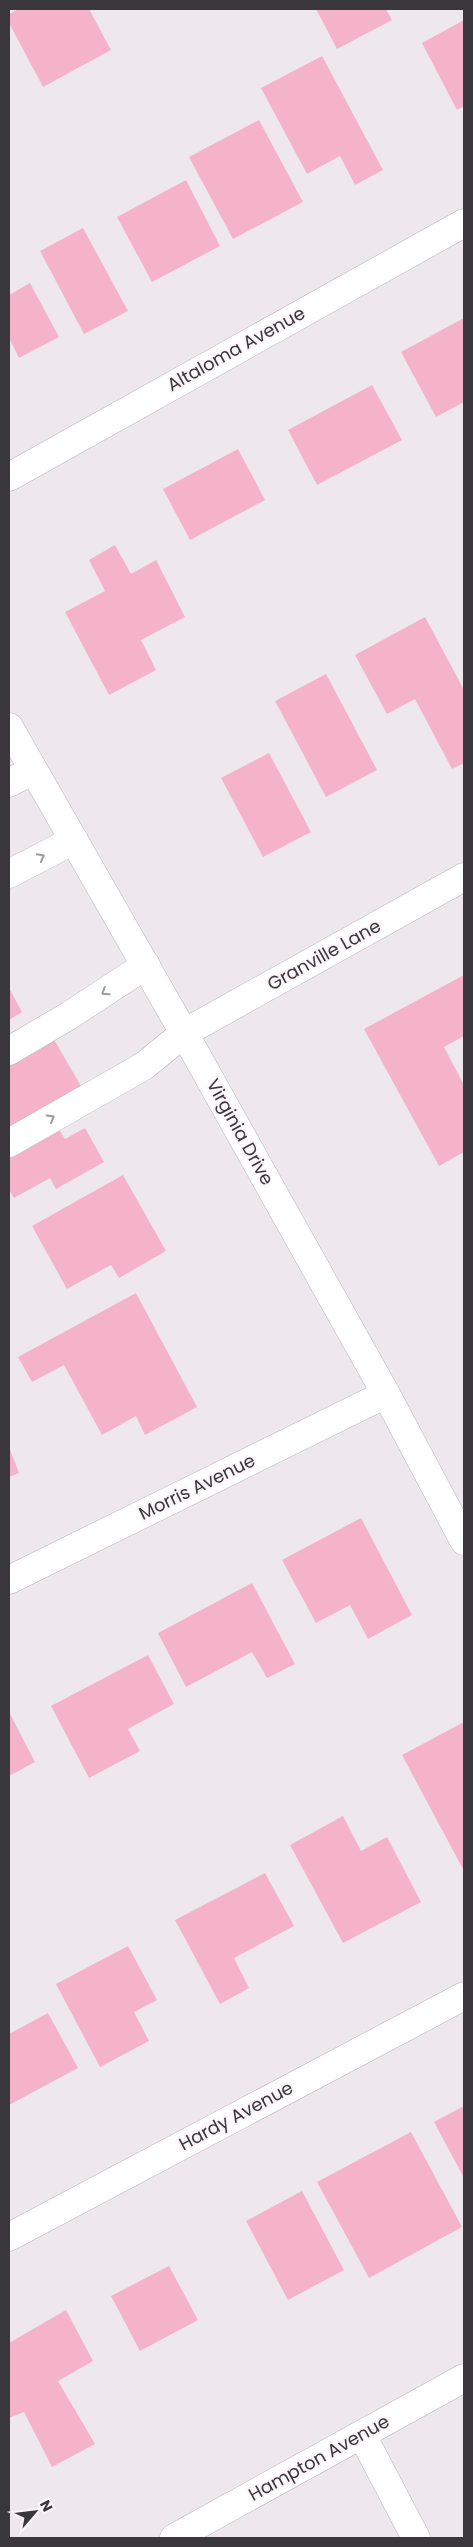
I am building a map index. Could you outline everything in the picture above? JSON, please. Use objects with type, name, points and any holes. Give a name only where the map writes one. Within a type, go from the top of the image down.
[{"type":"street","name":"Altaloma Avenue","points":[[9,477],[464,222]]},
{"type":"street","name":"Virginia Drive","points":[[9,727],[32,770],[146,965],[386,1394],[464,1541]]},
{"type":"street","points":[[9,783],[32,770]]},
{"type":"street","points":[[9,874],[74,840]]},
{"type":"street","name":"Granville Lane","points":[[9,1142],[144,1066],[184,1033],[464,877]]},
{"type":"street","points":[[9,1051],[70,1015],[146,965]]},
{"type":"street","name":"Morris Avenue","points":[[9,1580],[386,1394]]},
{"type":"street","name":"Hardy Avenue","points":[[9,2237],[464,1996]]},
{"type":"street","name":"Hampton Avenue","points":[[174,2538],[464,2378]]},
{"type":"street","points":[[362,2435],[416,2538]]},
{"type":"building","points":[[19,9],[89,9],[111,50],[43,87],[9,23],[9,14]]},
{"type":"building","points":[[316,9],[386,9],[392,20],[337,49]]},
{"type":"building","points":[[464,20],[464,106],[457,110],[422,43]]},
{"type":"building","points":[[322,56],[383,170],[355,185],[340,156],[307,174],[261,88]]},
{"type":"building","points":[[259,120],[303,202],[233,239],[189,157]]},
{"type":"building","points":[[186,180],[220,246],[152,282],[117,217]]},
{"type":"building","points":[[83,228],[128,311],[84,334],[40,251]]},
{"type":"building","points":[[30,283],[59,337],[19,358],[9,338],[9,295]]},
{"type":"building","points":[[464,318],[464,402],[436,417],[401,352]]},
{"type":"building","points":[[372,385],[402,440],[317,485],[288,430]]},
{"type":"building","points":[[238,449],[265,500],[190,540],[163,489]]},
{"type":"building","points":[[115,545],[131,574],[156,560],[185,617],[141,640],[156,670],[109,695],[65,612],[105,591],[89,560]]},
{"type":"building","points":[[425,617],[464,690],[464,763],[452,769],[415,699],[387,714],[355,655]]},
{"type":"building","points":[[326,674],[377,770],[326,797],[275,701]]},
{"type":"building","points":[[269,753],[311,832],[263,857],[221,778]]},
{"type":"building","points":[[464,975],[464,1036],[444,1047],[464,1085],[464,1152],[439,1166],[364,1029]]},
{"type":"building","points":[[9,988],[22,1012],[9,1020]]},
{"type":"building","points":[[52,1036],[82,1088],[9,1129],[9,1060]]},
{"type":"building","points":[[55,1123],[65,1139],[85,1128],[104,1162],[56,1189],[50,1178],[14,1198],[9,1190],[9,1149]]},
{"type":"building","points":[[123,1175],[166,1251],[119,1278],[111,1265],[67,1289],[32,1226]]},
{"type":"building","points":[[136,1293],[197,1407],[145,1435],[136,1416],[102,1435],[64,1365],[32,1382],[18,1357]]},
{"type":"building","points":[[9,1447],[19,1473],[9,1477]]},
{"type":"building","points":[[361,1518],[412,1615],[368,1639],[350,1605],[316,1623],[282,1560]]},
{"type":"building","points":[[252,1583],[295,1664],[267,1678],[252,1652],[186,1687],[158,1633]]},
{"type":"building","points":[[148,1655],[174,1704],[128,1729],[140,1751],[89,1778],[51,1706]]},
{"type":"building","points":[[9,1712],[35,1762],[9,1776]]},
{"type":"building","points":[[464,1722],[464,1871],[402,1755]]},
{"type":"building","points":[[343,1816],[361,1851],[387,1837],[421,1902],[343,1943],[290,1845]]},
{"type":"building","points":[[265,1873],[294,1926],[234,1958],[249,1988],[220,2004],[175,1920]]},
{"type":"building","points":[[128,1946],[157,2000],[134,2012],[149,2041],[100,2067],[56,1984]]},
{"type":"building","points":[[48,2013],[78,2068],[9,2105],[9,2034]]},
{"type":"building","points":[[464,2106],[464,2178],[434,2122]]},
{"type":"building","points":[[411,2132],[462,2227],[369,2278],[317,2182]]},
{"type":"building","points":[[302,2191],[344,2270],[288,2300],[246,2221]]},
{"type":"building","points":[[169,2266],[198,2320],[140,2351],[111,2296]]},
{"type":"building","points":[[66,2310],[93,2361],[58,2381],[95,2444],[52,2467],[24,2412],[9,2418],[9,2343]]}]
